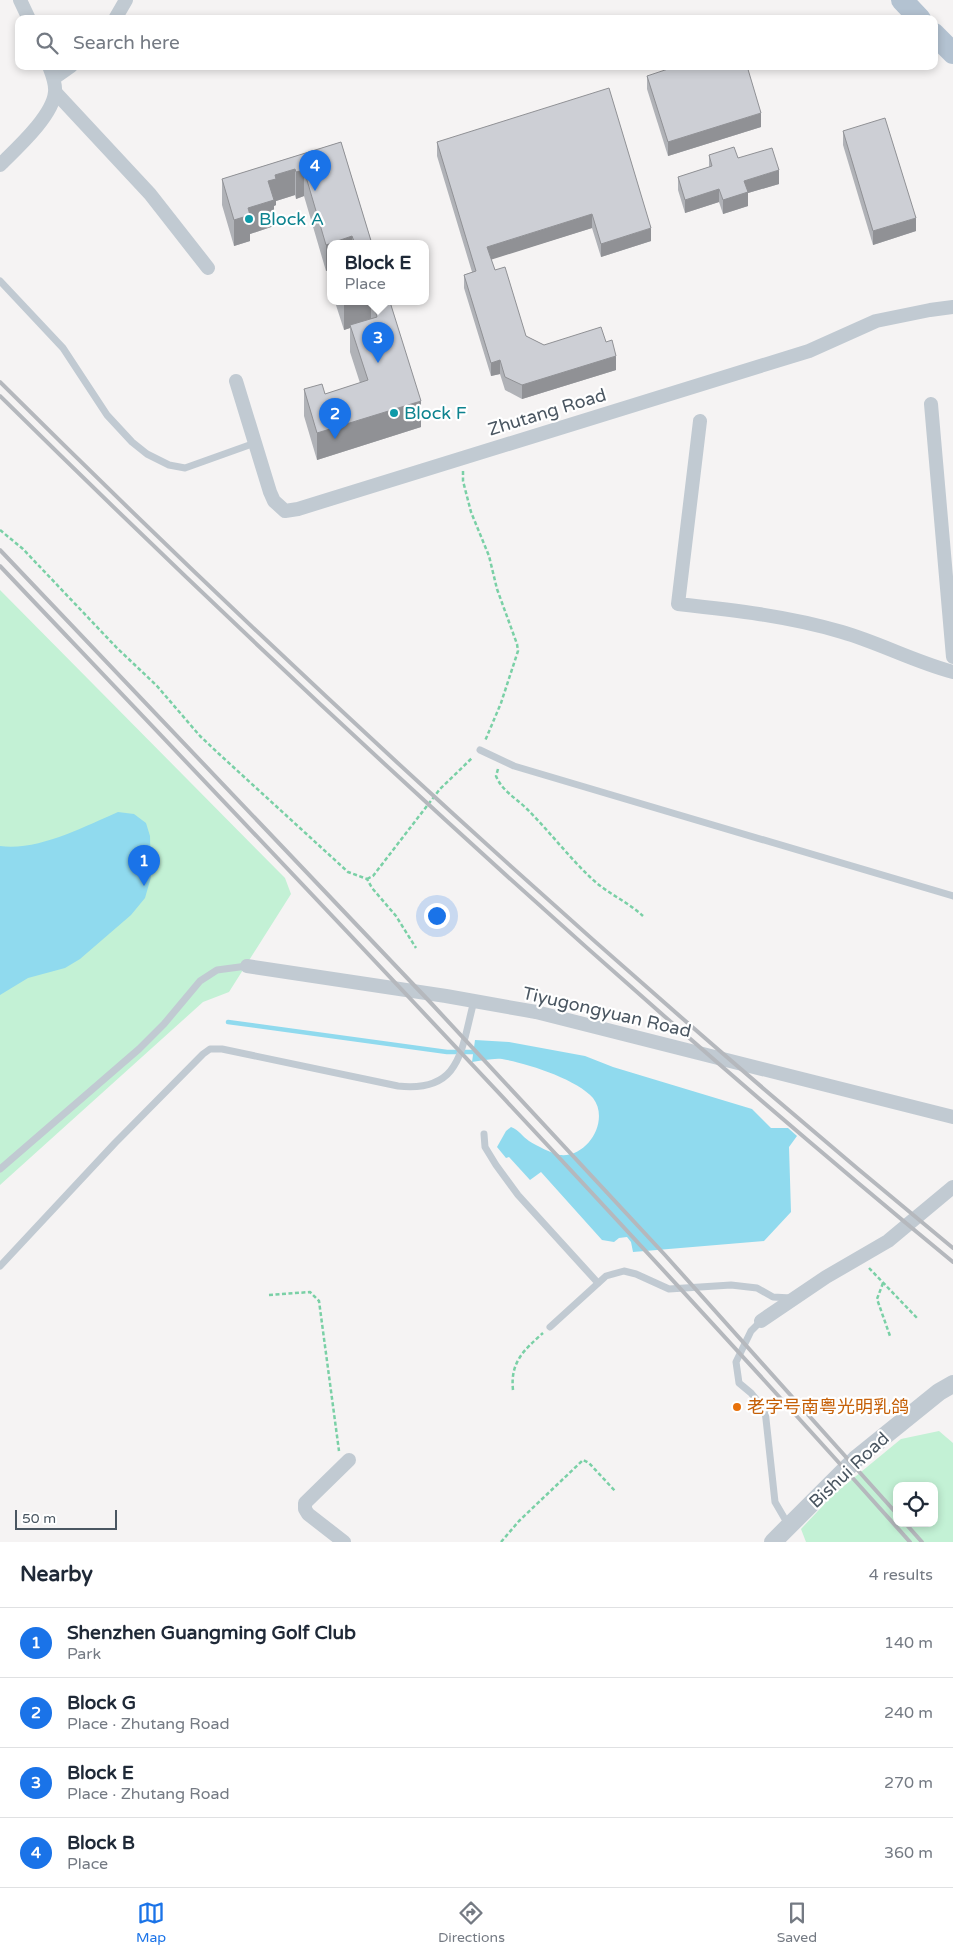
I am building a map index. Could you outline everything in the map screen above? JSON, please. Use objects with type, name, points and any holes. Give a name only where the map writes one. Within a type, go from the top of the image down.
[{"type":"main road","points":[[902,0],[916,15]]},
{"type":"main road","points":[[938,38],[953,54]]},
{"type":"street","points":[[20,0],[26,15]]},
{"type":"street","points":[[117,15],[126,0]]},
{"type":"street","points":[[51,72],[56,93],[150,194],[208,268]]},
{"type":"street","points":[[0,165],[24,143],[46,114],[56,93]]},
{"type":"street","name":"Zhutang Road","points":[[236,381],[274,501],[285,510],[298,509],[809,351],[876,322],[953,307]]},
{"type":"street","points":[[931,404],[953,656]]},
{"type":"street","points":[[700,421],[678,604],[751,612],[812,624],[872,642],[918,661],[953,672]]},
{"type":"street","name":"Tiyugongyuan Road","points":[[246,966],[474,1001],[545,1015],[953,1117]]},
{"type":"street","points":[[761,1321],[888,1241],[953,1186]]},
{"type":"street","name":"Bishui Road","points":[[773,1542],[856,1460],[939,1392],[953,1384]]},
{"type":"street","points":[[344,1542],[308,1514],[305,1504],[345,1464]]},
{"type":"lane","points":[[0,281],[63,348],[107,414],[132,442],[147,454],[169,465],[185,468],[255,443]]},
{"type":"lane","points":[[480,750],[500,761],[953,896]]},
{"type":"lane","points":[[0,1169],[139,1049],[164,1024],[200,980],[217,970],[246,966]]},
{"type":"lane","points":[[0,1266],[115,1144],[210,1049],[222,1049],[410,1087],[436,1082],[449,1074],[457,1062],[474,1001]]},
{"type":"lane","points":[[484,1134],[485,1147],[518,1195],[598,1283]]},
{"type":"lane","points":[[550,1327],[606,1276],[624,1271],[636,1274],[669,1289],[731,1285],[757,1288],[773,1297],[794,1299]]},
{"type":"lane","points":[[761,1321],[751,1331],[736,1362],[739,1383],[751,1393],[765,1410],[775,1502],[789,1526]]},
{"type":"path","points":[[367,879],[373,876],[440,789],[480,750],[501,703],[518,651],[497,589],[489,556],[471,512],[463,481],[464,458]]},
{"type":"path","points":[[0,530],[23,549],[116,647],[157,686],[200,736],[348,872],[367,879],[372,888],[396,916],[416,948]]},
{"type":"path","points":[[500,761],[496,776],[504,790],[518,801],[590,877],[609,892],[631,905],[643,916]]},
{"type":"path","points":[[859,1258],[918,1319]]},
{"type":"path","points":[[882,1283],[878,1299],[890,1336]]},
{"type":"path","points":[[269,1295],[310,1292],[319,1300],[345,1464]]},
{"type":"path","points":[[513,1390],[511,1376],[522,1351],[550,1327]]},
{"type":"path","points":[[501,1542],[583,1460],[589,1462],[616,1492]]},
{"type":"green space","points":[[0,590],[285,878],[291,894],[229,992],[203,1002],[0,1185]]},
{"type":"green space","points":[[939,1431],[953,1443],[953,1542],[806,1542],[801,1529],[833,1495],[901,1439]]},
{"type":"water","points":[[118,812],[134,814],[146,823],[150,836],[151,877],[145,898],[131,915],[80,959],[65,968],[28,978],[0,995],[0,846],[15,847],[45,841],[76,831]]},
{"type":"water","points":[[475,1040],[509,1042],[585,1056],[613,1067],[752,1109],[771,1128],[788,1128],[797,1136],[789,1147],[791,1212],[764,1241],[633,1252],[631,1242],[627,1237],[619,1238],[614,1242],[602,1240],[541,1172],[530,1180],[497,1147],[506,1131],[511,1127],[532,1143],[556,1154],[570,1154],[579,1150],[593,1136],[597,1126],[599,1117],[598,1107],[593,1098],[564,1078],[524,1064],[498,1059],[472,1062]]},
{"type":"building","points":[[665,70],[748,70],[761,113],[668,142],[647,76]]},
{"type":"building","points":[[609,88],[651,228],[601,244],[592,214],[487,247],[495,270],[505,267],[526,336],[544,345],[601,327],[606,342],[612,340],[616,356],[522,385],[505,377],[500,360],[491,363],[464,275],[476,271],[437,142]]},
{"type":"building","points":[[885,118],[916,218],[873,231],[843,131]]},
{"type":"building","points":[[341,142],[371,240],[354,240],[352,236],[340,240],[327,240],[326,245],[304,170],[296,172],[295,169],[275,175],[276,179],[268,181],[274,200],[248,208],[250,215],[234,220],[222,179]]},
{"type":"building","points":[[734,147],[738,158],[772,148],[779,170],[744,181],[748,192],[723,200],[719,189],[685,200],[678,177],[712,166],[709,155]]},
{"type":"building","points":[[374,305],[391,305],[421,401],[317,433],[304,389],[322,384],[325,394],[368,380],[350,325],[377,317]]},
{"type":"waterway","points":[[228,1022],[447,1052],[473,1052]]},
{"type":"railway","points":[[0,382],[231,607],[467,826],[707,1040],[953,1248]]},
{"type":"railway","points":[[0,396],[231,620],[467,840],[707,1054],[953,1262]]},
{"type":"railway","points":[[0,550],[430,1002],[665,1255],[893,1510]]},
{"type":"railway","points":[[0,566],[573,1172],[910,1542]]},
{"type":"railway","points":[[909,1527],[922,1542]]},
{"type":"place","name":"Block B","points":[[315,191]]},
{"type":"place","name":"Block A","points":[[249,219]]},
{"type":"place","name":"Block E","points":[[378,363]]},
{"type":"place","name":"Block F","points":[[394,413]]},
{"type":"place","name":"Block G","points":[[335,439]]},
{"type":"place","name":"Shenzhen Guangming Golf Club","points":[[144,886]]},
{"type":"place","name":"老字号南粤光明乳鸽","points":[[737,1407]]}]
